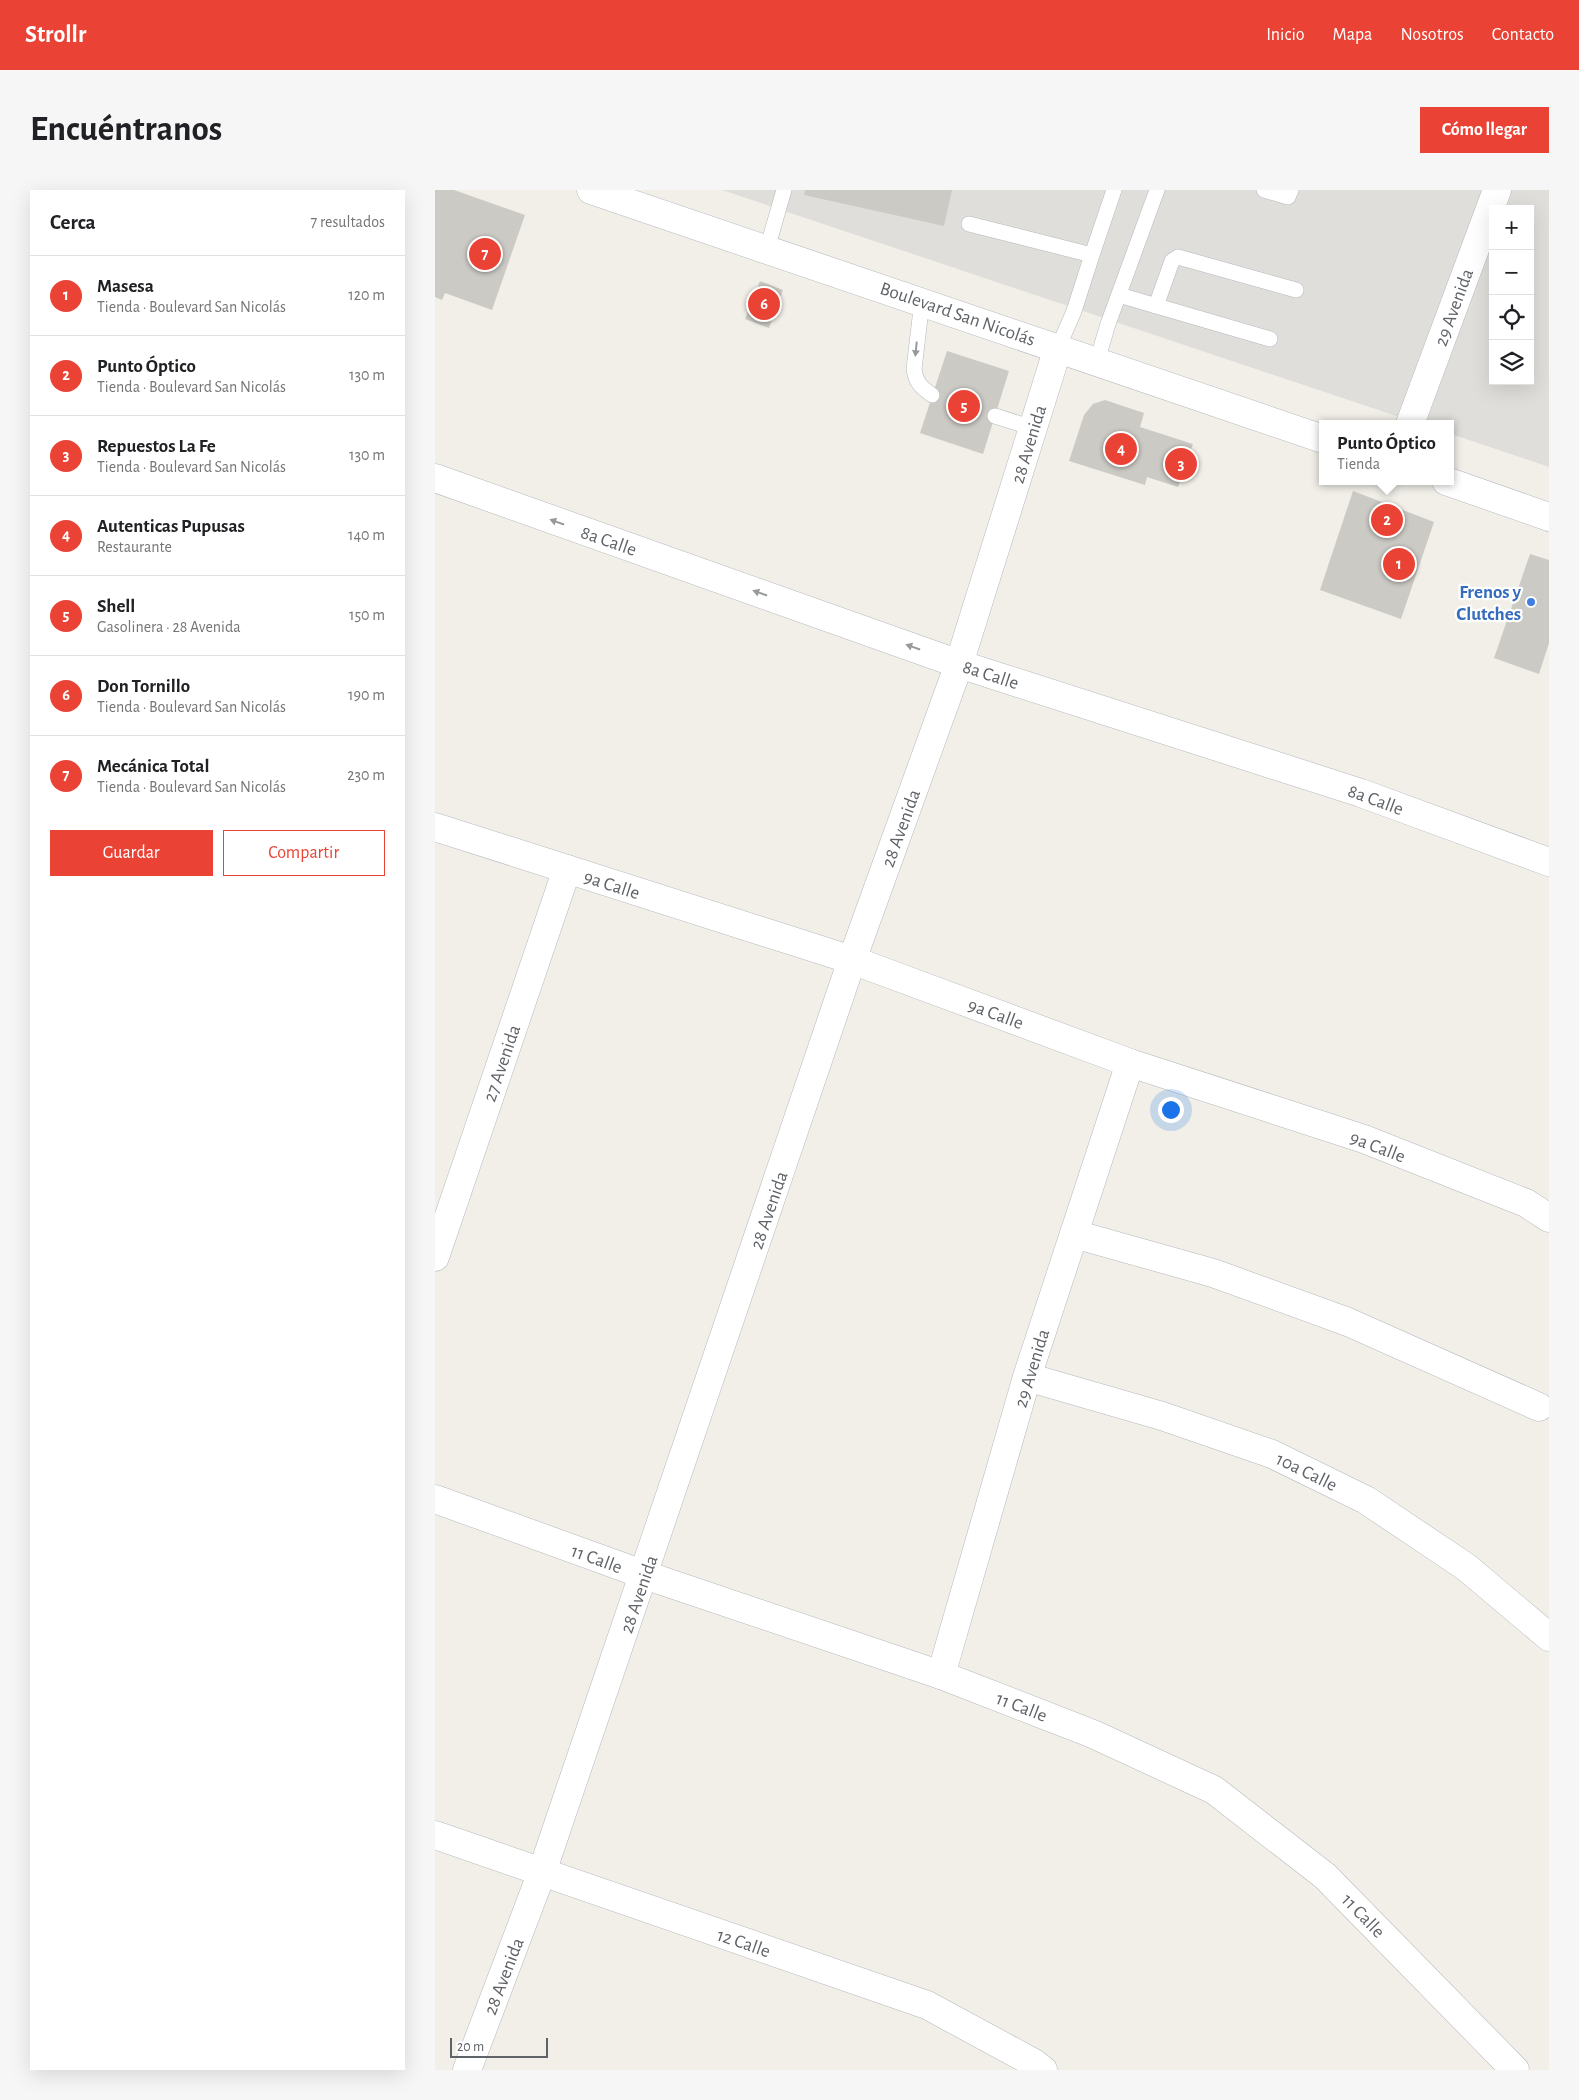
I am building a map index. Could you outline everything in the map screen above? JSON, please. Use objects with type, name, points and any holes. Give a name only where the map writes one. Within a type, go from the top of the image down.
[{"type":"street","name":"Boulevard San Nicolás","points":[[591,190],[922,301],[1319,438]]},
{"type":"street","name":"29 Avenida","points":[[1411,420],[1497,190]]},
{"type":"street","name":"28 Avenida","points":[[467,2070],[542,1872],[645,1575],[852,960],[959,664],[1058,348]]},
{"type":"street","name":"8a Calle","points":[[435,478],[959,664],[1352,790],[1549,862]]},
{"type":"street","points":[[1454,484],[1549,517]]},
{"type":"street","name":"9a Calle","points":[[435,827],[852,960],[1130,1063],[1364,1139],[1526,1203],[1549,1218]]},
{"type":"street","name":"27 Avenida","points":[[435,1257],[567,869]]},
{"type":"street","name":"29 Avenida","points":[[941,1675],[1027,1377],[1130,1063]]},
{"type":"street","points":[[1074,1234],[1213,1273],[1348,1322],[1539,1407]]},
{"type":"street","name":"10a Calle","points":[[1027,1377],[1163,1416],[1272,1454],[1367,1500],[1466,1567],[1549,1637]]},
{"type":"street","name":"11 Calle","points":[[435,1500],[645,1575],[941,1675],[1093,1734],[1214,1790],[1325,1876],[1515,2070]]},
{"type":"street","name":"12 Calle","points":[[435,1835],[927,2005],[1043,2070]]},
{"type":"lane","points":[[767,249],[784,190]]},
{"type":"lane","points":[[1058,348],[1074,311],[1115,190]]},
{"type":"lane","points":[[1097,361],[1157,190]]},
{"type":"lane","points":[[1264,190],[1288,197],[1291,190]]},
{"type":"lane","points":[[969,224],[1092,255]]},
{"type":"lane","points":[[1156,306],[1172,261],[1178,256],[1296,290]]},
{"type":"lane","points":[[1119,295],[1270,340]]},
{"type":"lane","points":[[922,301],[914,369],[915,378],[919,386],[932,396]]},
{"type":"lane","points":[[995,416],[1033,428]]},
{"type":"shaded area","points":[[722,190],[1549,190],[1549,467],[1454,435],[1454,420],[1408,420]]},
{"type":"building","points":[[435,190],[454,190],[525,215],[492,310],[445,293],[442,300],[435,297]]},
{"type":"building","points":[[805,190],[952,190],[944,226],[804,195]]},
{"type":"building","points":[[760,281],[783,290],[769,328],[745,319]]},
{"type":"building","points":[[947,351],[1009,371],[983,454],[920,433]]},
{"type":"building","points":[[1105,400],[1144,413],[1140,427],[1193,444],[1178,487],[1147,477],[1145,485],[1069,461],[1084,415],[1093,404]]},
{"type":"building","points":[[1353,491],[1434,522],[1401,619],[1320,590]]},
{"type":"building","name":"Frenos y Clutches","points":[[1530,554],[1549,560],[1549,643],[1539,674],[1494,658]]},
{"type":"place","name":"Mecánica Total","points":[[485,254]]},
{"type":"place","name":"Don Tornillo","points":[[764,304]]},
{"type":"place","name":"Shell","points":[[964,406]]},
{"type":"place","name":"Autenticas Pupusas","points":[[1121,449]]},
{"type":"place","name":"Repuestos La Fe","points":[[1181,464]]},
{"type":"place","name":"Punto Óptico","points":[[1387,520]]},
{"type":"place","name":"Masesa","points":[[1399,564]]},
{"type":"place","name":"Frenos y Clutches","points":[[1531,602]]}]
